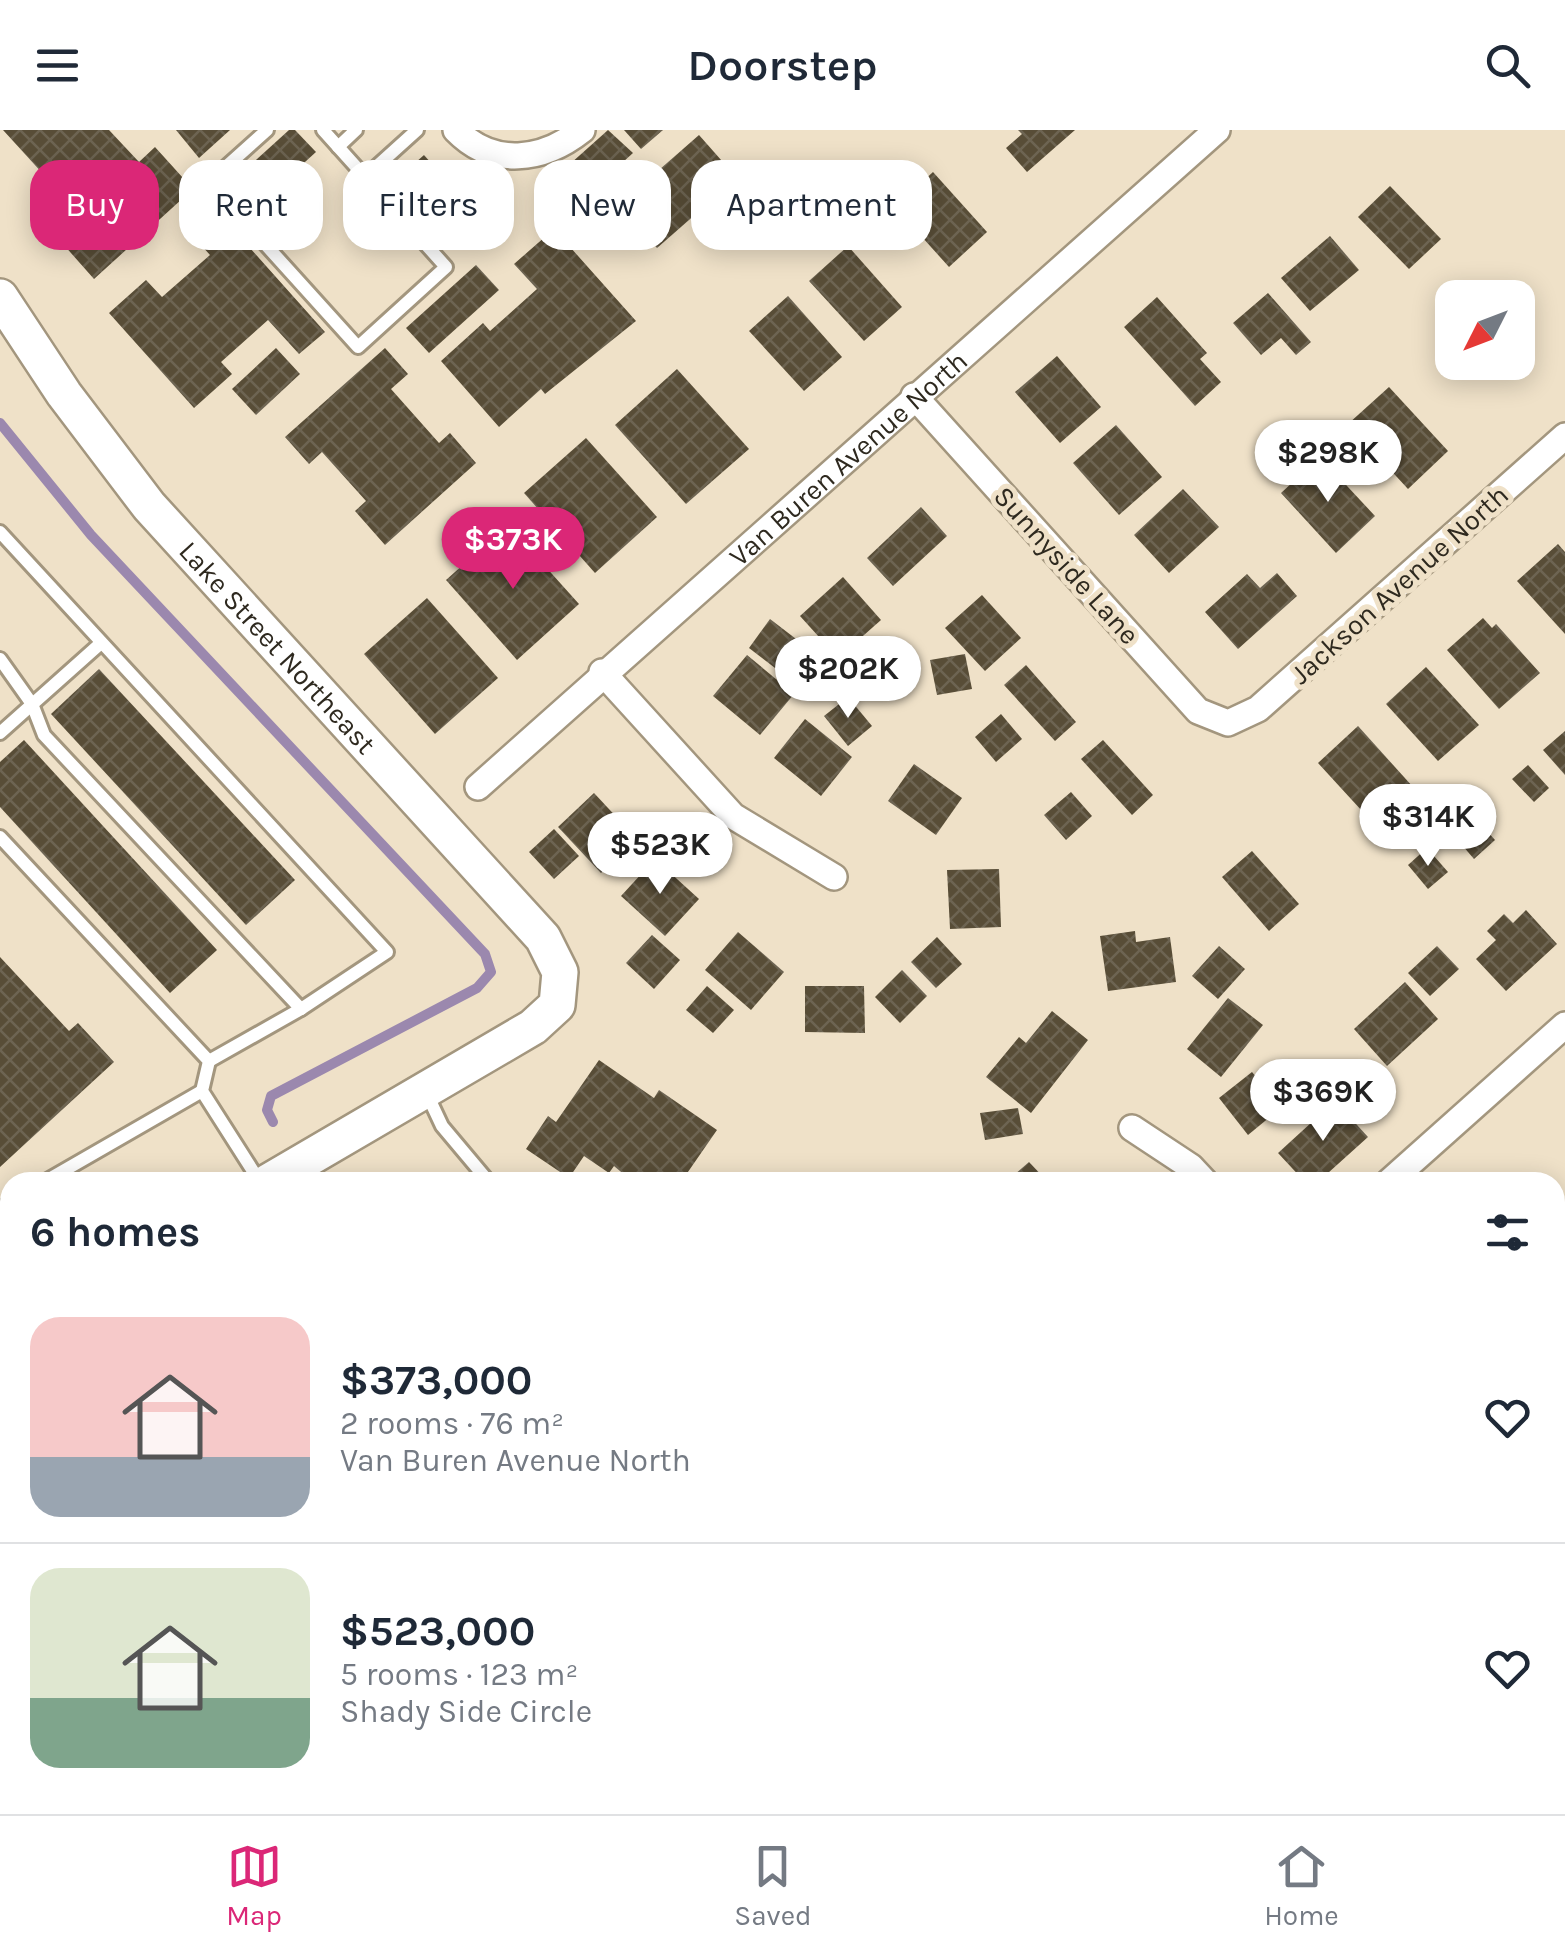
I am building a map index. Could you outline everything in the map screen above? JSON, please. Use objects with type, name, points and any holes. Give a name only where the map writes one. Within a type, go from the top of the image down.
[{"type":"street","points":[[456,130],[474,145],[514,157],[533,156],[561,145],[582,130]]},
{"type":"street","name":"Van Buren Avenue North","points":[[478,787],[602,672],[1217,130]]},
{"type":"street","name":"Lake Street Northeast","points":[[5,318],[149,506],[543,938],[555,956],[560,989],[548,1016],[426,1092]]},
{"type":"street","name":"Sunnyside Lane","points":[[914,396],[1198,710],[1228,723]]},
{"type":"street","name":"Jackson Avenue North","points":[[1228,723],[1258,710],[1565,436]]},
{"type":"street","points":[[602,672],[734,816],[834,877]]},
{"type":"street","points":[[1400,1172],[1565,1025]]},
{"type":"street","points":[[286,1172],[426,1092]]},
{"type":"street","points":[[1132,1128],[1196,1172]]},
{"type":"lane","points":[[267,130],[210,182],[358,347],[446,267],[431,250]]},
{"type":"lane","points":[[323,130],[350,160]]},
{"type":"lane","points":[[338,147],[356,130]]},
{"type":"lane","points":[[384,160],[417,130]]},
{"type":"lane","points":[[0,532],[387,952],[301,1010],[208,1062],[202,1092],[254,1172]]},
{"type":"lane","points":[[0,733],[101,643]]},
{"type":"lane","points":[[0,660],[32,704],[44,734],[301,1010]]},
{"type":"lane","points":[[0,837],[208,1062]]},
{"type":"lane","points":[[62,1172],[202,1092]]},
{"type":"lane","points":[[426,1092],[442,1126],[480,1172]]},
{"type":"building","points":[[3,130],[109,130],[137,160],[30,160]]},
{"type":"building","points":[[176,130],[230,130],[199,158]]},
{"type":"building","points":[[289,130],[295,130],[316,152],[307,160],[256,160]]},
{"type":"building","points":[[608,130],[633,153],[625,160],[574,160]]},
{"type":"building","points":[[624,130],[663,130],[641,149]]},
{"type":"building","points":[[1018,130],[1075,130],[1027,172],[1006,148],[1022,134]]},
{"type":"building","points":[[699,135],[721,160],[691,160],[691,218],[671,236],[671,160]]},
{"type":"building","points":[[155,147],[179,174],[179,202],[159,220],[159,160],[141,160]]},
{"type":"building","points":[[932,173],[987,232],[949,267],[932,248]]},
{"type":"building","points":[[1390,186],[1441,239],[1409,269],[1358,217]]},
{"type":"building","points":[[1330,236],[1359,270],[1310,311],[1281,278]]},
{"type":"building","points":[[534,246],[534,250],[573,250],[636,321],[545,394],[541,389],[499,427],[441,361],[483,323],[490,331],[537,289],[514,264]]},
{"type":"building","points":[[68,250],[126,250],[94,279]]},
{"type":"building","points":[[205,250],[252,250],[325,332],[299,354],[268,320],[221,362],[232,374],[194,408],[109,313],[146,280],[162,297],[210,255]]},
{"type":"building","points":[[844,250],[852,250],[902,307],[864,341],[809,281]]},
{"type":"building","points":[[476,265],[499,290],[429,353],[406,328]]},
{"type":"building","points":[[1268,293],[1311,342],[1296,355],[1281,338],[1261,355],[1233,323]]},
{"type":"building","points":[[788,296],[842,357],[804,391],[749,331]]},
{"type":"building","points":[[1157,297],[1207,353],[1200,359],[1221,382],[1195,406],[1124,327]]},
{"type":"building","points":[[276,348],[300,374],[256,415],[232,389]]},
{"type":"building","points":[[385,348],[408,374],[391,389],[439,443],[450,433],[476,463],[385,545],[355,511],[366,501],[322,452],[309,464],[285,437]]},
{"type":"building","points":[[1057,356],[1101,407],[1060,443],[1015,392]]},
{"type":"building","points":[[677,369],[749,449],[686,504],[615,425]]},
{"type":"building","points":[[1389,387],[1448,451],[1408,489],[1348,424]]},
{"type":"building","points":[[1116,425],[1162,477],[1119,515],[1073,463]]},
{"type":"building","points":[[586,438],[657,517],[595,573],[524,493]]},
{"type":"building","points":[[1320,457],[1375,516],[1336,553],[1281,493]]},
{"type":"building","points":[[1183,489],[1219,527],[1169,573],[1134,535]]},
{"type":"building","points":[[921,507],[947,536],[893,586],[867,558]]},
{"type":"building","points":[[508,525],[579,604],[517,660],[446,580]]},
{"type":"building","points":[[1558,544],[1565,552],[1565,634],[1517,581]]},
{"type":"building","points":[[1277,573],[1297,596],[1238,649],[1205,612],[1247,574],[1260,588]]},
{"type":"building","points":[[843,577],[881,620],[838,658],[800,616]]},
{"type":"building","points":[[982,595],[1021,638],[985,671],[945,628]]},
{"type":"building","points":[[427,598],[498,678],[435,734],[364,654]]},
{"type":"building","points":[[1483,618],[1492,628],[1496,624],[1540,673],[1499,709],[1447,650]]},
{"type":"building","points":[[770,619],[800,642],[779,671],[749,648]]},
{"type":"building","points":[[859,650],[892,656],[886,688],[853,682]]},
{"type":"building","points":[[965,654],[972,689],[937,695],[930,660]]},
{"type":"building","points":[[747,655],[794,694],[760,735],[713,696]]},
{"type":"building","points":[[1026,665],[1076,722],[1055,741],[1004,685]]},
{"type":"building","points":[[1426,667],[1479,725],[1438,761],[1386,704]]},
{"type":"building","points":[[99,669],[295,880],[246,925],[51,714]]},
{"type":"building","points":[[848,697],[872,726],[848,746],[824,716]]},
{"type":"building","points":[[1001,714],[1022,739],[996,762],[975,737]]},
{"type":"building","points":[[805,719],[852,757],[821,796],[774,758]]},
{"type":"building","points":[[1358,726],[1413,787],[1373,823],[1318,763]]},
{"type":"building","points":[[1565,731],[1565,775],[1543,750]]},
{"type":"building","points":[[24,740],[217,950],[170,993],[0,807],[0,762]]},
{"type":"building","points":[[1103,740],[1153,795],[1132,815],[1081,759]]},
{"type":"building","points":[[914,764],[962,798],[936,835],[888,801]]},
{"type":"building","points":[[1528,765],[1549,788],[1534,802],[1512,779]]},
{"type":"building","points":[[1071,792],[1092,816],[1066,840],[1044,815]]},
{"type":"building","points":[[594,793],[637,839],[601,873],[558,827]]},
{"type":"building","points":[[1471,813],[1495,840],[1474,859],[1450,831]]},
{"type":"building","points":[[554,829],[579,856],[554,879],[529,852]]},
{"type":"building","points":[[1427,848],[1448,872],[1428,889],[1408,865]]},
{"type":"building","points":[[1252,851],[1299,904],[1269,931],[1222,877]]},
{"type":"building","points":[[655,859],[699,899],[665,936],[621,896]]},
{"type":"building","points":[[999,869],[1001,927],[950,929],[947,870]]},
{"type":"building","points":[[1526,910],[1557,944],[1506,991],[1476,959],[1496,940],[1487,931],[1504,914],[1513,923]]},
{"type":"building","points":[[1135,931],[1136,942],[1170,937],[1176,982],[1108,991],[1100,936]]},
{"type":"building","points":[[738,932],[784,972],[751,1010],[705,970]]},
{"type":"building","points":[[652,935],[680,960],[654,989],[626,963]]},
{"type":"building","points":[[937,937],[962,964],[936,988],[911,962]]},
{"type":"building","points":[[1219,946],[1245,969],[1218,999],[1192,976]]},
{"type":"building","points":[[1437,946],[1459,969],[1430,996],[1408,973]]},
{"type":"building","points":[[0,957],[69,1031],[78,1023],[114,1062],[0,1167]]},
{"type":"building","points":[[902,970],[927,996],[900,1023],[875,997]]},
{"type":"building","points":[[1405,982],[1438,1019],[1387,1066],[1354,1029]]},
{"type":"building","points":[[707,986],[734,1010],[713,1033],[686,1010]]},
{"type":"building","points":[[805,986],[864,986],[865,1033],[805,1032]]},
{"type":"building","points":[[1228,998],[1263,1025],[1221,1077],[1187,1049]]},
{"type":"building","points":[[1052,1011],[1088,1040],[1031,1113],[986,1077],[1019,1037],[1026,1043]]},
{"type":"building","points":[[599,1060],[654,1098],[659,1090],[717,1130],[688,1172],[621,1172],[614,1166],[608,1172],[584,1156],[573,1172],[560,1172],[526,1149],[548,1116],[556,1122]]},
{"type":"building","points":[[1252,1072],[1281,1108],[1248,1135],[1219,1098]]},
{"type":"building","points":[[1335,1101],[1368,1137],[1329,1172],[1296,1172],[1278,1153]]},
{"type":"building","points":[[1018,1108],[1023,1134],[985,1140],[980,1113]]},
{"type":"building","points":[[1029,1162],[1038,1172],[1018,1172]]},
{"type":"waterway","points":[[0,423],[91,535],[485,954],[491,972],[477,988],[271,1096],[267,1110],[273,1122]]}]
